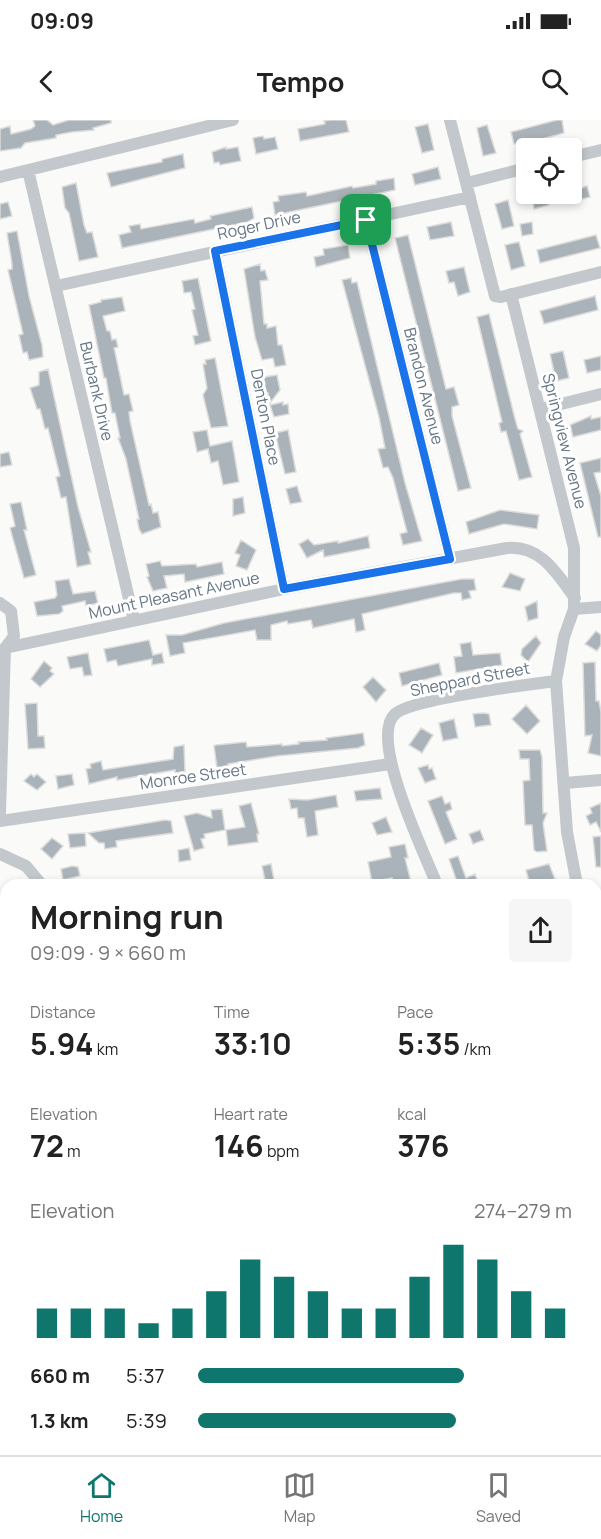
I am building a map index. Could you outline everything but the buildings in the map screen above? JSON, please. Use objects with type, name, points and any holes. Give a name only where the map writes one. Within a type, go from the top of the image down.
[{"type":"street","points":[[0,177],[233,120]]},
{"type":"street","points":[[450,120],[493,292],[499,297],[601,272]]},
{"type":"street","points":[[582,155],[601,150]]},
{"type":"street","name":"Burbank Drive","points":[[28,170],[134,620]]},
{"type":"street","points":[[467,183],[516,171]]},
{"type":"street","name":"Roger Drive","points":[[56,286],[470,197]]},
{"type":"street","name":"Brandon Avenue","points":[[366,220],[450,559]]},
{"type":"street","name":"Denton Place","points":[[215,251],[284,589]]},
{"type":"street","name":"Springview Avenue","points":[[511,294],[574,548],[575,604]]},
{"type":"street","points":[[541,409],[601,394]]},
{"type":"street","name":"Mount Pleasant Avenue","points":[[3,646],[284,589],[507,548],[526,549],[543,559],[575,604]]},
{"type":"street","points":[[0,603],[11,611],[14,636],[3,646],[0,813]]},
{"type":"street","points":[[576,879],[567,832],[556,681],[564,637],[575,604],[601,607]]},
{"type":"street","name":"Sheppard Street","points":[[435,879],[390,764],[388,725],[397,712],[478,692],[556,681]]},
{"type":"street","name":"Monroe Street","points":[[0,821],[390,764]]},
{"type":"street","points":[[565,783],[601,780]]},
{"type":"street","points":[[0,854],[26,866],[37,879]]},
{"type":"route","points":[[366,220],[450,559],[284,589],[215,251],[366,220]]}]
